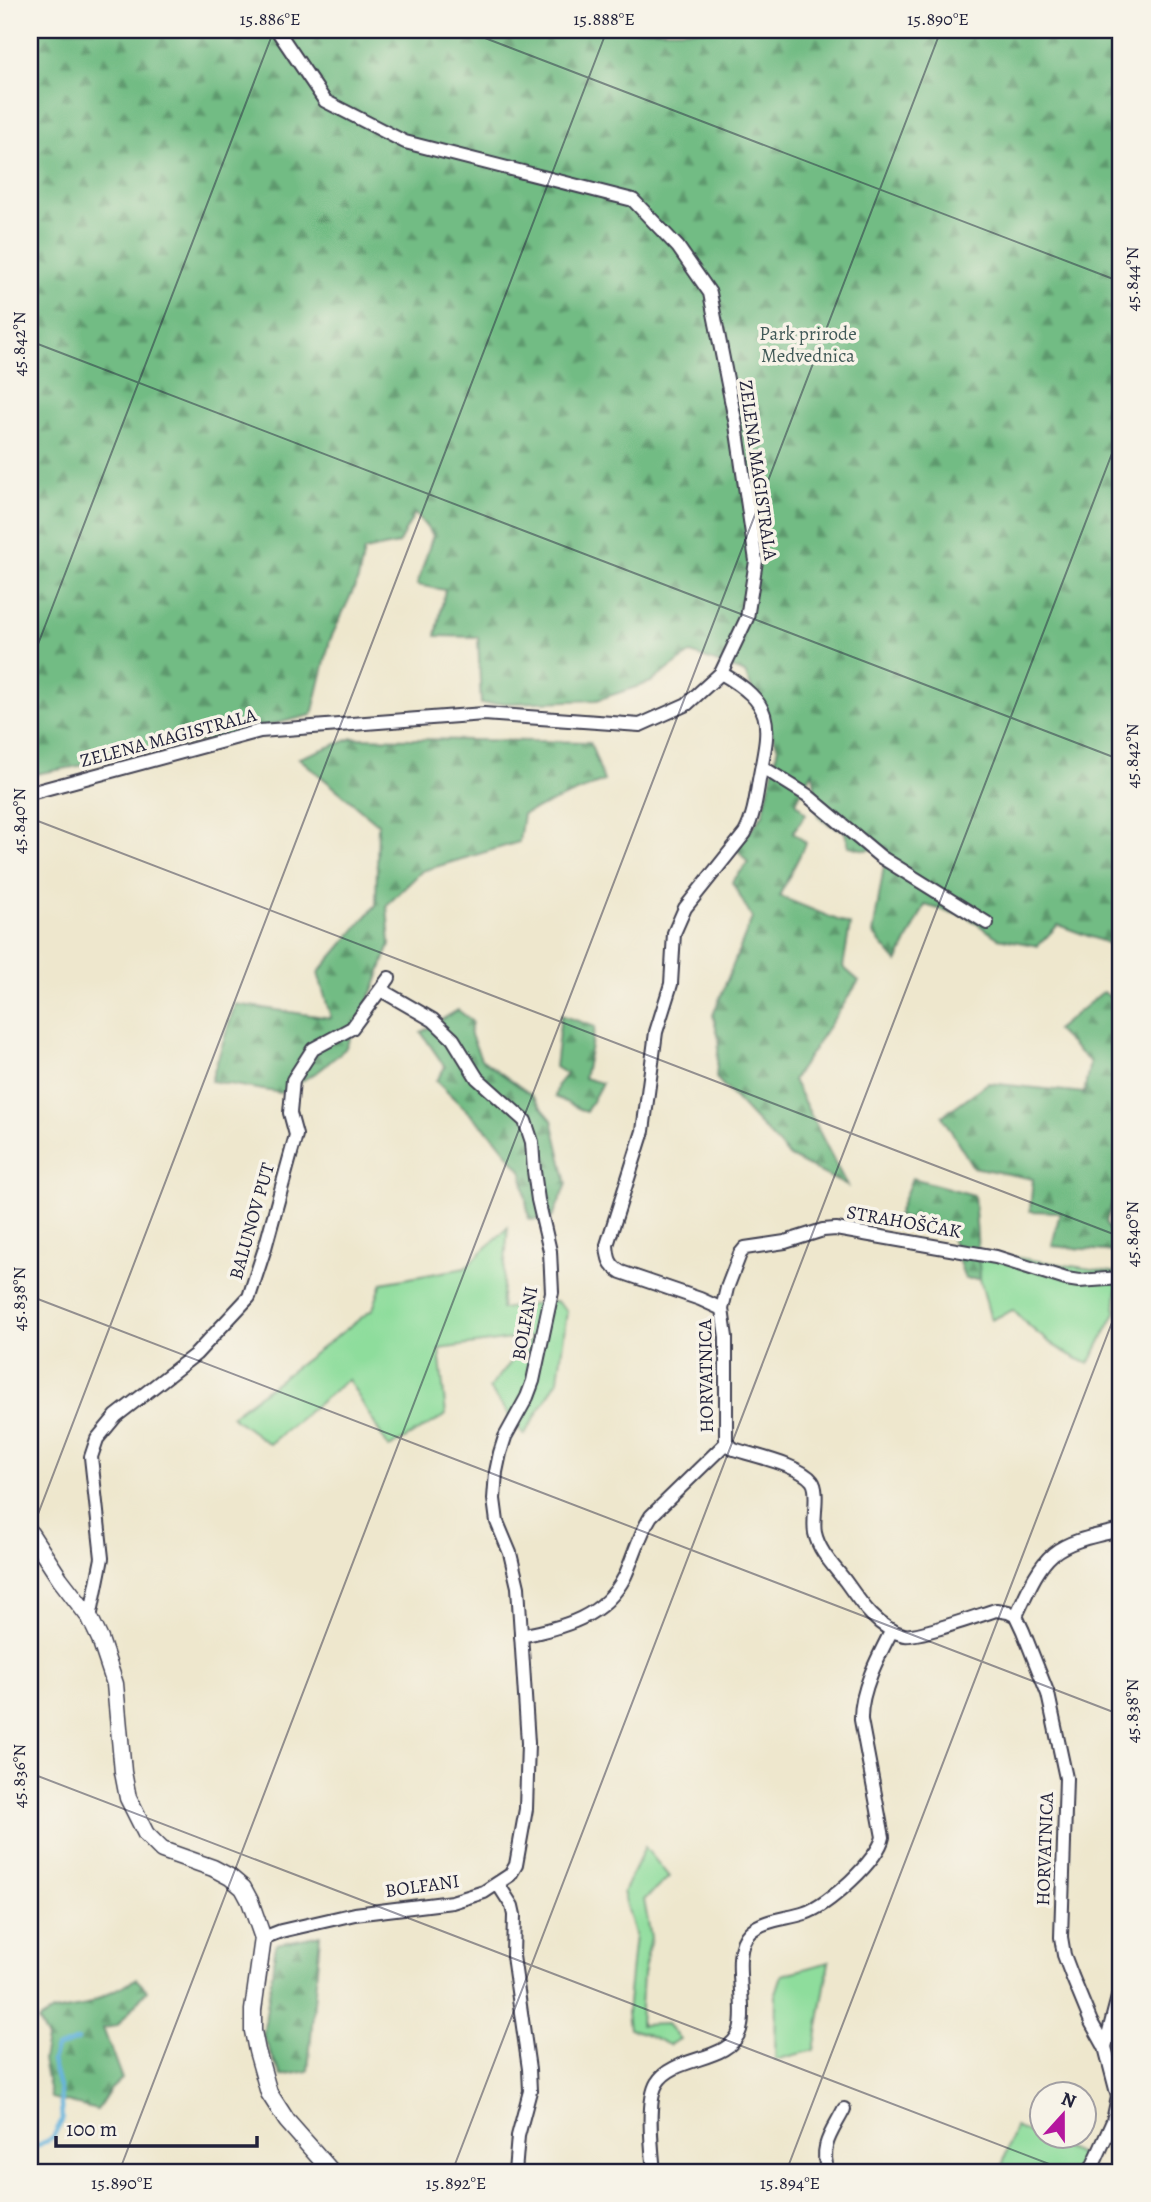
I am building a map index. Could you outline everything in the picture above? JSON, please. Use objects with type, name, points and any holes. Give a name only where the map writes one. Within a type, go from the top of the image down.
[{"type":"street","name":"ZELENA MAGISTRALA","points":[[30,793],[260,731],[484,714],[640,725],[687,704],[721,673],[747,618],[756,561],[736,425],[710,293],[678,247],[633,200],[405,142],[325,101],[277,30]]},
{"type":"street","name":"HORVATNICA","points":[[721,673],[746,688],[762,709],[767,735],[762,767],[752,820],[678,920],[672,946],[671,984],[652,1050],[643,1131],[607,1245],[610,1262],[612,1267],[621,1272],[722,1309],[726,1337],[726,1443],[734,1449],[797,1469],[811,1479],[815,1488],[815,1532],[818,1542],[862,1604],[892,1630]]},
{"type":"street","points":[[762,767],[807,795],[881,857],[987,923]]},
{"type":"street","name":"BALUNOV PUT","points":[[90,1618],[102,1558],[92,1457],[97,1439],[116,1416],[197,1354],[249,1297],[296,1135],[290,1113],[293,1080],[313,1049],[352,1028],[389,978]]},
{"type":"street","name":"BOLFANI","points":[[263,1938],[281,1931],[355,1914],[461,1900],[484,1892],[510,1875],[516,1865],[526,1809],[528,1743],[516,1571],[497,1522],[494,1499],[500,1453],[505,1437],[533,1381],[552,1292],[550,1251],[538,1200],[533,1142],[525,1121],[477,1078],[453,1039],[433,1020],[381,990]]},
{"type":"street","name":"STRAHOŠČAK","points":[[722,1309],[727,1288],[745,1248],[785,1242],[823,1230],[836,1229],[886,1236],[996,1257],[1066,1279],[1079,1281],[1121,1278]]},
{"type":"street","points":[[521,1636],[570,1624],[592,1614],[606,1602],[624,1577],[650,1516],[726,1443]]},
{"type":"street","points":[[654,2172],[651,2141],[657,2082],[670,2071],[724,2049],[735,2039],[740,2029],[741,1956],[747,1935],[761,1924],[808,1913],[818,1907],[869,1861],[881,1845],[883,1837],[861,1708],[892,1630],[909,1635],[996,1610],[1016,1616],[1039,1570],[1051,1556],[1068,1543],[1121,1530]]},
{"type":"street","points":[[30,1533],[90,1618],[100,1639],[115,1684],[123,1772],[128,1798],[136,1818],[152,1842],[162,1850],[230,1877],[243,1888],[254,1911],[263,1938],[253,2010],[253,2031],[262,2072],[277,2108],[332,2172]]},
{"type":"street","name":"HORVATNICA","points":[[1016,1616],[1048,1694],[1066,1778],[1060,1910],[1064,1955],[1091,2022],[1105,2047],[1118,2097],[1119,2112],[1090,2172]]},
{"type":"street","points":[[498,1884],[512,1906],[514,1915],[513,1956],[529,2069],[530,2091],[519,2131],[515,2172]]},
{"type":"street","points":[[1105,2047],[1121,1992]]},
{"type":"street","points":[[828,2172],[823,2158],[824,2149],[844,2109]]},
{"type":"green space","name":"Park prirode Medvednica","points":[[30,30],[1121,30],[1121,974],[1109,972],[1110,944],[1058,925],[1038,946],[998,938],[967,917],[925,905],[897,962],[873,934],[887,847],[865,850],[849,846],[844,830],[818,816],[813,771],[796,802],[806,814],[793,832],[806,843],[779,896],[850,925],[843,967],[859,981],[793,1080],[847,1186],[790,1157],[716,1078],[719,1039],[713,1015],[752,918],[732,882],[748,863],[737,849],[763,814],[778,747],[745,673],[691,653],[651,682],[597,700],[481,704],[478,637],[436,636],[445,590],[417,585],[433,535],[415,513],[398,544],[364,551],[358,580],[330,640],[312,715],[159,751],[30,775]]},
{"type":"green space","points":[[353,738],[590,742],[604,781],[523,814],[519,842],[422,871],[387,905],[390,944],[375,986],[345,1049],[319,1071],[281,1093],[211,1081],[235,1004],[331,1018],[318,973],[376,905],[378,824],[299,758]]},
{"type":"green space","points":[[1103,992],[1121,1004],[1121,1142],[1115,1194],[1106,1222],[1117,1252],[1052,1246],[1060,1212],[1030,1211],[1033,1179],[973,1167],[942,1116],[988,1083],[1084,1093],[1090,1062],[1056,1030]]},
{"type":"green space","points":[[458,1010],[472,1021],[470,1033],[481,1059],[530,1094],[552,1120],[567,1184],[552,1218],[529,1220],[522,1172],[495,1138],[436,1081],[445,1067],[421,1032]]},
{"type":"green space","points":[[561,1015],[595,1027],[584,1078],[602,1083],[586,1112],[555,1097],[558,1084],[566,1074],[555,1067]]},
{"type":"green space","points":[[912,1178],[974,1195],[980,1279],[965,1279],[949,1232],[897,1216]]},
{"type":"green space","points":[[508,1227],[501,1309],[556,1301],[567,1311],[558,1380],[524,1435],[489,1388],[533,1336],[439,1349],[446,1415],[389,1448],[348,1379],[269,1444],[231,1416],[373,1309],[382,1283],[465,1268]]},
{"type":"green space","points":[[978,1252],[1118,1273],[1115,1313],[1089,1364],[1048,1341],[1013,1310],[991,1320],[980,1279]]},
{"type":"green space","points":[[645,1847],[669,1877],[644,1900],[651,1938],[643,1974],[640,2025],[667,2024],[680,2039],[669,2045],[629,2029],[627,2013],[635,1934],[623,1892]]},
{"type":"green space","points":[[320,1935],[308,2071],[281,2076],[263,2036],[276,1944]]},
{"type":"green space","points":[[829,1962],[814,2050],[775,2060],[776,1993],[782,1975]]},
{"type":"green space","points":[[136,1979],[147,1990],[117,2026],[103,2028],[122,2079],[111,2089],[97,2110],[51,2098],[43,2060],[47,2039],[38,2021],[53,2012],[82,2007]]},
{"type":"green space","points":[[1015,2127],[1028,2132],[1028,2150],[1070,2150],[1080,2154],[1082,2172],[1000,2172]]},
{"type":"waterway","points":[[1104,30],[1121,37]]},
{"type":"waterway","points":[[30,2150],[53,2137],[62,2120],[60,2091],[52,2061],[56,2048],[78,2040]]}]
